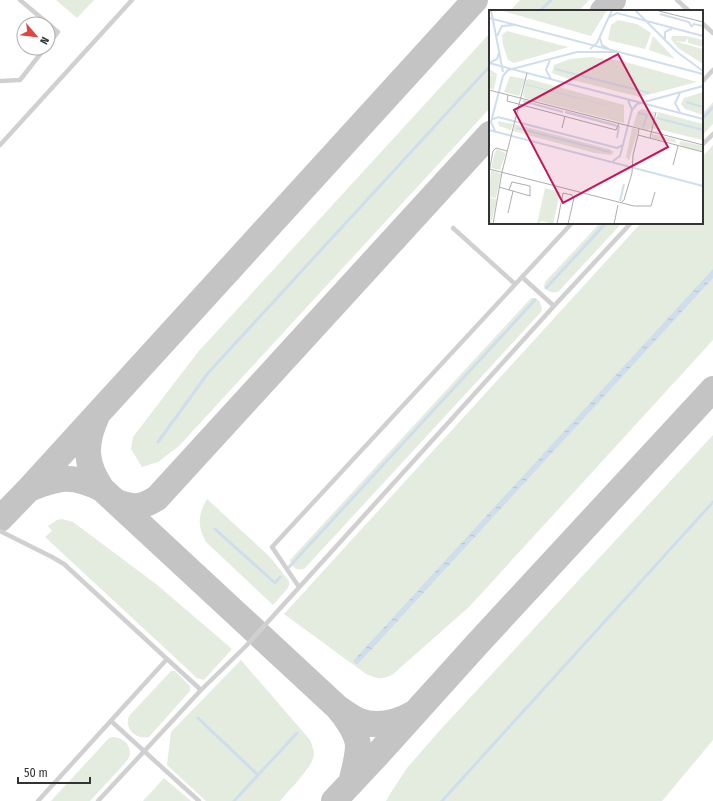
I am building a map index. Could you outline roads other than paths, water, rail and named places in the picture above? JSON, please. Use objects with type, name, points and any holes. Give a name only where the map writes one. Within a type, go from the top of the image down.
[{"type":"lane","points":[[20,0],[39,16]]},
{"type":"lane","points":[[0,144],[132,0]]},
{"type":"lane","points":[[677,0],[688,10]]},
{"type":"lane","points":[[703,24],[713,33]]},
{"type":"lane","points":[[0,81],[20,80],[40,56]]},
{"type":"lane","points":[[703,81],[713,70]]},
{"type":"lane","points":[[703,144],[713,134]]},
{"type":"lane","points":[[299,587],[272,547],[571,224]]},
{"type":"lane","points":[[98,801],[201,690],[246,646],[629,224]]},
{"type":"lane","points":[[453,228],[515,284]]},
{"type":"lane","points":[[522,276],[554,306]]},
{"type":"lane","points":[[0,531],[64,564],[201,690]]},
{"type":"lane","points":[[38,801],[167,659]]},
{"type":"lane","points":[[112,721],[199,801]]},
{"type":"water","points":[[713,269],[713,278],[357,665],[353,661]]},
{"type":"waterway","points":[[541,10],[551,0]]},
{"type":"waterway","points":[[158,442],[208,373],[489,67]]},
{"type":"waterway","points":[[703,118],[713,107]]},
{"type":"waterway","points":[[546,288],[605,224]]},
{"type":"waterway","points":[[289,567],[535,300]]},
{"type":"waterway","points":[[442,801],[713,502]]},
{"type":"waterway","points":[[215,529],[275,583],[280,577]]},
{"type":"waterway","points":[[198,718],[258,775],[297,733]]},
{"type":"waterway","points":[[234,801],[258,775]]}]
